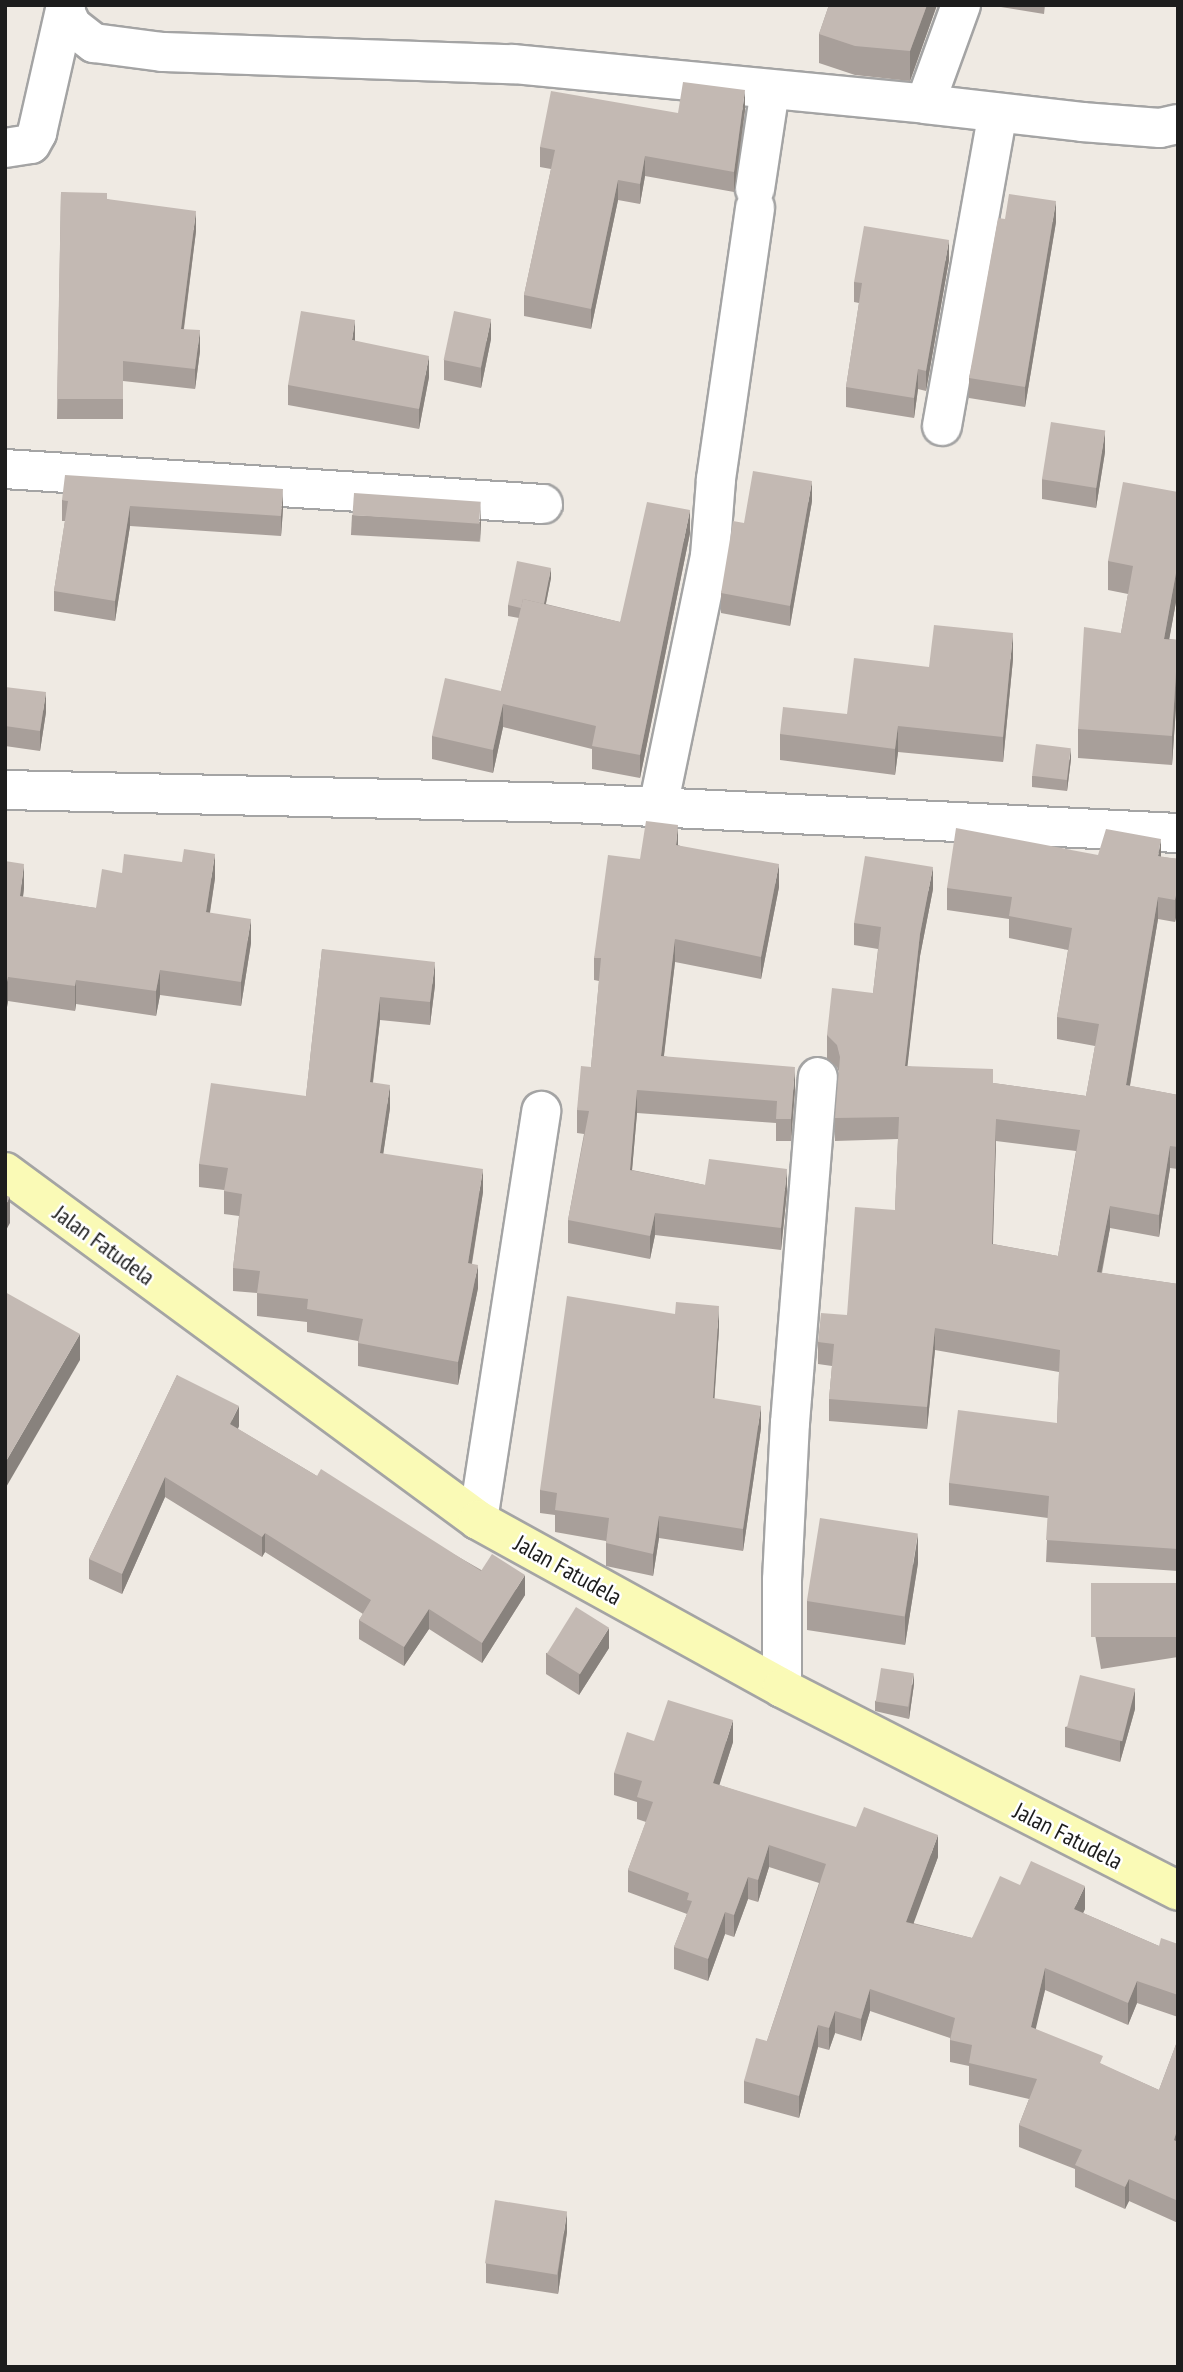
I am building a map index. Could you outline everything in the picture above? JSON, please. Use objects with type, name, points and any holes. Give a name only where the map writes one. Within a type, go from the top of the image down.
[{"type":"street","points":[[925,104],[961,5]]},
{"type":"street","points":[[66,8],[72,26],[94,43],[162,51],[513,64],[1160,128],[1178,124]]},
{"type":"street","points":[[5,148],[31,144],[37,133],[66,8]]},
{"type":"street","points":[[658,807],[710,556],[716,480],[770,90]]},
{"type":"street","points":[[942,426],[998,113]]},
{"type":"street","points":[[5,469],[543,504]]},
{"type":"street","points":[[5,790],[658,807],[1178,832]]},
{"type":"street","points":[[782,1688],[790,1423],[818,1077]]},
{"type":"street","points":[[478,1520],[541,1111]]},
{"type":"street","name":"Jalan Fatudela","points":[[5,1172],[478,1520],[782,1688],[1178,1891]]},
{"type":"building","points":[[829,5],[927,5],[910,51],[855,46],[819,34]]},
{"type":"building","points":[[683,82],[745,90],[734,172],[645,156],[640,184],[618,180],[591,309],[524,295],[555,150],[540,147],[551,91],[678,113]]},
{"type":"building","points":[[61,192],[107,193],[107,199],[196,211],[181,329],[200,330],[195,369],[123,361],[123,399],[57,399]]},
{"type":"building","points":[[1009,194],[1056,201],[1025,387],[969,378],[998,218],[1005,219]]},
{"type":"building","points":[[864,226],[949,240],[926,371],[918,369],[914,398],[846,387],[862,283],[854,282]]},
{"type":"building","points":[[301,311],[355,320],[352,340],[429,356],[419,409],[288,385]]},
{"type":"building","points":[[454,311],[491,319],[481,368],[444,360]]},
{"type":"building","points":[[1051,422],[1105,431],[1096,488],[1042,479]]},
{"type":"building","points":[[753,471],[812,481],[790,606],[721,593],[733,521],[744,523]]},
{"type":"building","points":[[65,475],[283,489],[281,516],[130,506],[115,601],[54,591],[68,501],[62,500]]},
{"type":"building","points":[[1123,482],[1178,492],[1178,573],[1164,639],[1178,640],[1172,736],[1078,729],[1084,627],[1121,633],[1133,566],[1108,561]]},
{"type":"building","points":[[354,493],[481,502],[479,524],[352,515]]},
{"type":"building","points":[[647,502],[690,510],[640,755],[592,746],[596,726],[503,704],[493,750],[432,736],[445,678],[501,691],[523,599],[620,622]]},
{"type":"building","points":[[517,561],[551,568],[544,604],[523,599],[521,608],[508,605]]},
{"type":"building","points":[[934,625],[1013,633],[1003,737],[898,726],[895,749],[780,734],[783,707],[847,714],[854,658],[929,667]]},
{"type":"building","points":[[5,687],[46,692],[40,731],[5,726]]},
{"type":"building","points":[[1036,744],[1071,748],[1067,780],[1032,776]]},
{"type":"building","points":[[646,821],[678,825],[676,845],[779,864],[761,957],[675,939],[661,1056],[795,1067],[791,1119],[776,1119],[777,1101],[637,1090],[630,1170],[705,1185],[709,1159],[787,1169],[781,1228],[655,1213],[650,1236],[568,1220],[589,1111],[577,1110],[581,1066],[591,1067],[601,958],[594,958],[608,855],[640,859]]},
{"type":"building","points":[[956,828],[1098,855],[1106,829],[1161,839],[1158,856],[1178,859],[1175,900],[1158,897],[1126,1085],[1178,1095],[1178,1147],[1170,1146],[1159,1215],[1110,1206],[1097,1272],[1178,1284],[1178,1549],[1046,1540],[1049,1496],[949,1483],[958,1410],[1057,1423],[1060,1350],[935,1328],[927,1407],[829,1399],[834,1344],[818,1342],[821,1313],[847,1315],[855,1207],[895,1210],[899,1117],[835,1118],[840,1057],[837,1045],[827,1035],[832,988],[873,993],[881,927],[854,923],[865,856],[933,867],[920,934],[905,1066],[993,1069],[993,1083],[1086,1096],[1099,1024],[1057,1017],[1072,928],[1009,916],[1012,897],[947,888]],"holes":[[[996,1119],[1080,1130],[1058,1256],[992,1244]]]},
{"type":"building","points":[[184,849],[215,854],[206,912],[251,919],[241,982],[160,970],[156,991],[76,980],[75,986],[8,977],[5,982],[5,861],[24,864],[20,896],[96,908],[102,869],[122,873],[124,854],[182,862]]},
{"type":"building","points":[[322,949],[435,962],[430,1002],[380,997],[370,1082],[390,1085],[380,1153],[483,1169],[468,1263],[478,1265],[458,1362],[358,1343],[363,1319],[307,1309],[308,1299],[257,1293],[260,1271],[233,1268],[242,1194],[224,1191],[228,1168],[199,1164],[211,1083],[306,1096]]},
{"type":"building","points":[[5,1292],[80,1334],[5,1463]]},
{"type":"building","points":[[567,1296],[675,1314],[676,1302],[719,1306],[713,1398],[761,1406],[743,1529],[659,1516],[653,1554],[606,1543],[609,1518],[555,1510],[557,1493],[540,1490]]},
{"type":"building","points":[[177,1375],[239,1406],[230,1424],[317,1476],[321,1469],[481,1571],[492,1554],[525,1575],[482,1643],[429,1609],[404,1647],[359,1620],[371,1600],[265,1533],[262,1537],[165,1477],[122,1574],[89,1559]]},
{"type":"building","points":[[820,1518],[918,1533],[905,1616],[807,1601]]},
{"type":"building","points":[[1091,1583],[1178,1583],[1178,1637],[1091,1637]]},
{"type":"building","points":[[576,1607],[609,1628],[580,1674],[547,1654]]},
{"type":"building","points":[[881,1668],[914,1673],[908,1707],[876,1702]]},
{"type":"building","points":[[1080,1675],[1135,1689],[1122,1741],[1067,1727]]},
{"type":"building","points":[[668,1700],[733,1720],[713,1783],[856,1827],[864,1807],[938,1835],[906,1922],[972,1938],[1000,1876],[1020,1885],[1031,1861],[1085,1886],[1074,1909],[1159,1946],[1161,1938],[1178,1944],[1178,1995],[1137,1981],[1128,2003],[1045,1968],[1031,2027],[1103,2056],[1100,2063],[1159,2090],[1178,2039],[1178,2127],[1174,2140],[1178,2142],[1178,2201],[1129,2179],[1125,2187],[1075,2165],[1082,2150],[1019,2125],[1037,2079],[969,2063],[972,2045],[950,2040],[955,2018],[870,1989],[861,2019],[835,2011],[829,2028],[818,2025],[799,2096],[744,2081],[756,2038],[767,2041],[826,1864],[769,1845],[758,1880],[748,1877],[734,1915],[725,1912],[708,1959],[674,1947],[692,1901],[687,1900],[689,1893],[628,1870],[653,1802],[637,1797],[642,1781],[614,1773],[627,1732],[654,1741]]},
{"type":"building","points":[[495,2200],[567,2211],[557,2275],[485,2263]]}]
